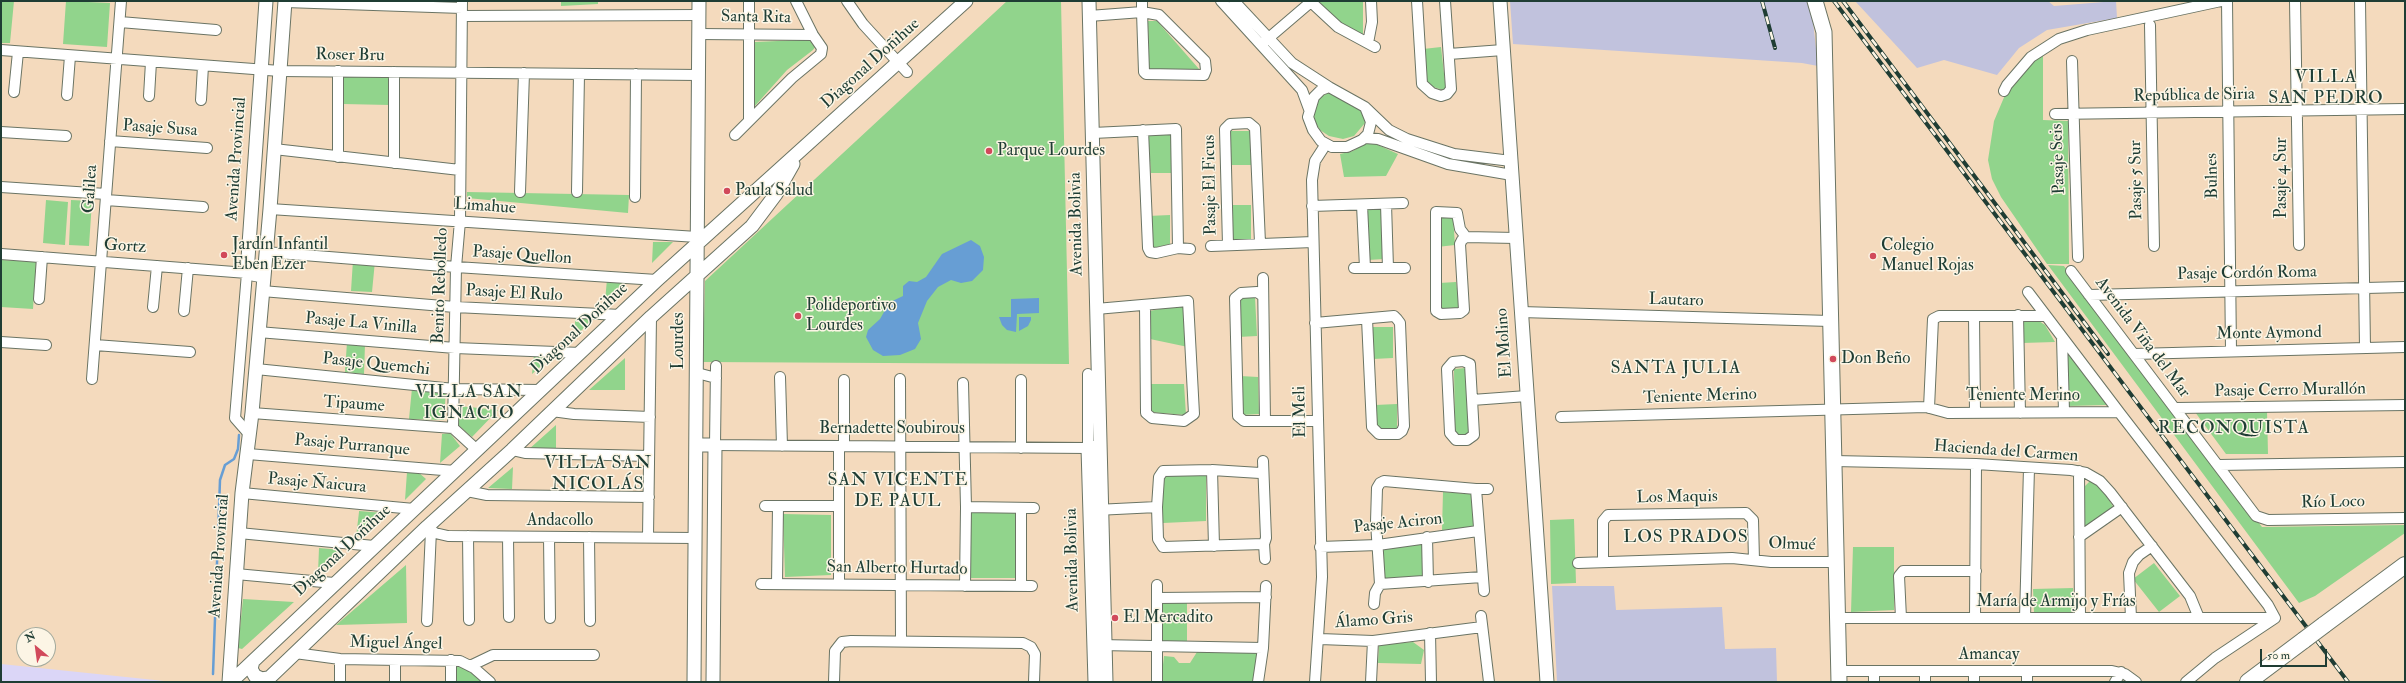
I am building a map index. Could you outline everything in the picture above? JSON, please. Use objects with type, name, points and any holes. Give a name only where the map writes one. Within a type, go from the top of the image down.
[{"type":"main road","points":[[1815,1],[1824,32],[1830,216],[1830,321],[1839,676]]},
{"type":"main road","points":[[2248,682],[2405,565]]},
{"type":"street","name":"Galilea","points":[[92,379],[121,1]]},
{"type":"street","name":"Avenida Provincial","points":[[249,434],[235,418],[266,1]]},
{"type":"street","name":"Lourdes","points":[[694,682],[699,1]]},
{"type":"street","points":[[749,1],[749,120]]},
{"type":"street","points":[[735,135],[792,78],[821,54],[822,48],[813,35],[796,1]]},
{"type":"street","points":[[847,1],[863,24],[903,68]]},
{"type":"street","name":"Diagonal Doñihue","points":[[230,682],[621,315],[697,241],[903,68],[966,1]]},
{"type":"street","name":"Avenida Bolivia","points":[[1089,1],[1096,309],[1094,448],[1100,645],[1106,682]]},
{"type":"street","points":[[1089,16],[1142,12],[1159,15],[1205,60],[1206,70],[1204,75],[1146,74],[1144,72],[1142,12],[1142,1]]},
{"type":"street","points":[[1221,1],[1264,41],[1298,69],[1365,107],[1389,130],[1407,139],[1454,154],[1511,161]]},
{"type":"street","points":[[1234,1],[1302,90],[1309,109]]},
{"type":"street","points":[[1264,41],[1312,1],[1338,27],[1372,45],[1371,1]]},
{"type":"street","points":[[1417,1],[1422,84],[1432,93],[1441,96],[1447,94],[1451,89],[1445,1]]},
{"type":"street","name":"El Molino","points":[[1500,1],[1547,682]]},
{"type":"street","points":[[2004,91],[2031,57],[2059,39],[2087,30],[2221,1]]},
{"type":"street","name":"Bulnes","points":[[2227,1],[2231,350]]},
{"type":"street","name":"Pasaje 4 Sur","points":[[2295,1],[2298,111],[2298,245]]},
{"type":"street","points":[[2360,1],[2365,348]]},
{"type":"street","points":[[285,2],[390,3],[462,8],[699,15]]},
{"type":"street","name":"Avenida Provincial","points":[[230,682],[242,493],[248,454],[256,369],[265,252],[270,209],[285,2]]},
{"type":"street","name":"Benito Rebolledo","points":[[453,428],[456,268],[460,221],[462,8]]},
{"type":"street","points":[[120,22],[216,30]]},
{"type":"street","name":"Pasaje 5 Sur","points":[[2150,25],[2154,246]]},
{"type":"street","name":"Santa Rita","points":[[699,34],[813,35]]},
{"type":"street","name":"Roser Bru","points":[[1,50],[280,71],[699,75]]},
{"type":"street","points":[[1449,54],[1503,50]]},
{"type":"street","points":[[14,92],[18,52]]},
{"type":"street","points":[[67,94],[70,56]]},
{"type":"street","name":"Pasaje Seis","points":[[2072,61],[2078,257]]},
{"type":"street","points":[[149,96],[151,62]]},
{"type":"street","points":[[201,100],[203,66]]},
{"type":"street","points":[[338,72],[338,157]]},
{"type":"street","points":[[394,72],[394,163]]},
{"type":"street","points":[[520,192],[524,73]]},
{"type":"street","points":[[577,192],[579,74]]},
{"type":"street","points":[[635,197],[636,74]]},
{"type":"street","points":[[1329,87],[1317,93],[1309,109],[1308,117],[1313,130],[1326,144],[1332,147],[1348,147],[1365,138],[1378,139],[1448,164],[1512,175]]},
{"type":"street","points":[[1365,107],[1371,126],[1365,138]]},
{"type":"street","name":"República de Siria","points":[[2055,114],[2298,111],[2361,108],[2405,109]]},
{"type":"street","name":"Pasaje El Ficus","points":[[1228,245],[1225,129],[1230,124],[1249,123],[1255,128],[1260,243]]},
{"type":"street","points":[[1093,133],[1176,129],[1178,248]]},
{"type":"street","points":[[1143,130],[1148,248],[1150,252],[1156,253],[1178,248],[1190,249]]},
{"type":"street","points":[[1,132],[66,136]]},
{"type":"street","name":"Pasaje Susa","points":[[110,141],[207,148]]},
{"type":"street","name":"El Meli","points":[[1315,682],[1320,639],[1322,577],[1312,206],[1314,168],[1321,149],[1326,144]]},
{"type":"street","points":[[274,149],[460,170]]},
{"type":"street","name":"Diagonal Doñihue","points":[[266,680],[429,529],[456,500],[512,450],[651,318],[752,226],[776,194],[799,154]]},
{"type":"street","points":[[1,187],[203,208]]},
{"type":"street","points":[[1312,206],[1402,203]]},
{"type":"street","points":[[1386,204],[1388,268]]},
{"type":"street","points":[[1362,205],[1365,268]]},
{"type":"street","name":"Limahue","points":[[270,209],[460,221],[697,241]]},
{"type":"street","points":[[1436,212],[1457,213],[1460,229],[1466,237],[1460,244],[1464,310],[1460,313],[1441,314],[1436,311],[1436,212]]},
{"type":"street","points":[[1466,237],[1516,238]]},
{"type":"street","points":[[1211,246],[1314,242]]},
{"type":"street","name":"Pasaje Quellon","points":[[265,252],[456,268],[657,280]]},
{"type":"street","name":"Gortz","points":[[1,254],[247,272]]},
{"type":"street","points":[[39,299],[42,257]]},
{"type":"street","points":[[154,307],[157,266]]},
{"type":"street","points":[[184,311],[188,268]]},
{"type":"street","points":[[1354,268],[1405,268]]},
{"type":"street","name":"Avenida Viña del Mar","points":[[2071,271],[2176,408],[2256,516],[2262,520]]},
{"type":"street","points":[[247,272],[263,276]]},
{"type":"street","points":[[1263,278],[1265,421]]},
{"type":"street","name":"Pasaje Cordón Roma","points":[[2089,295],[2230,290],[2405,287]]},
{"type":"street","name":"Pasaje El Rulo","points":[[262,291],[455,307],[621,315]]},
{"type":"street","points":[[1263,296],[1257,292],[1241,292],[1235,298],[1238,416],[1244,422],[1317,421]]},
{"type":"street","points":[[2028,292],[2268,605],[2275,618],[2215,658],[2186,682]]},
{"type":"street","points":[[1096,309],[1146,306],[1188,301],[1194,414],[1184,421],[1152,418],[1146,413],[1146,306]]},
{"type":"street","name":"Lautaro","points":[[1521,312],[1830,321]]},
{"type":"street","points":[[2018,315],[2020,413]]},
{"type":"street","points":[[1315,323],[1394,316],[1400,323],[1404,426],[1402,431],[1398,434],[1379,434],[1372,427],[1367,319]]},
{"type":"street","points":[[1929,408],[1933,319],[1939,316],[2046,316]]},
{"type":"street","points":[[1974,316],[1975,413]]},
{"type":"street","points":[[648,537],[651,318]]},
{"type":"street","name":"Pasaje La Vinilla","points":[[258,332],[455,348],[581,352]]},
{"type":"street","points":[[2062,337],[2064,412]]},
{"type":"street","points":[[1,342],[46,345]]},
{"type":"street","points":[[95,346],[190,352]]},
{"type":"street","name":"Monte Aymond","points":[[2134,354],[2231,350],[2405,347]]},
{"type":"street","points":[[1463,361],[1470,364],[1472,400],[1474,435],[1467,440],[1456,440],[1450,433],[1447,368],[1453,362],[1463,361]]},
{"type":"street","points":[[713,682],[716,366]]},
{"type":"street","name":"Pasaje Quemchi","points":[[256,369],[454,389],[541,390]]},
{"type":"street","points":[[696,373],[716,378]]},
{"type":"street","points":[[1088,374],[1094,448]]},
{"type":"street","points":[[780,377],[782,446]]},
{"type":"street","points":[[900,379],[901,642]]},
{"type":"street","points":[[839,584],[839,506],[844,380]]},
{"type":"street","points":[[1021,380],[1021,448]]},
{"type":"street","points":[[963,383],[966,507],[965,586]]},
{"type":"street","points":[[1472,400],[1527,396]]},
{"type":"street","name":"Pasaje Cerro Murallón","points":[[2176,408],[2405,405]]},
{"type":"street","name":"Teniente Merino","points":[[1560,416],[1929,408],[1948,413],[2119,412]]},
{"type":"street","points":[[552,411],[574,414],[650,417]]},
{"type":"street","name":"Tipaume","points":[[252,413],[453,428]]},
{"type":"street","points":[[453,428],[477,450]]},
{"type":"street","name":"Bernadette Soubirous","points":[[696,445],[1094,448]]},
{"type":"street","points":[[512,450],[525,453],[649,456]]},
{"type":"street","name":"Pasaje Purranque","points":[[248,454],[455,471]]},
{"type":"street","points":[[1263,461],[1266,538],[1264,544],[1265,559]]},
{"type":"street","name":"Hacienda del Carmen","points":[[1834,461],[1976,464],[2079,471],[2100,481],[2122,507],[2192,600],[2199,618]]},
{"type":"street","points":[[2219,465],[2405,462]]},
{"type":"street","points":[[1976,464],[1976,618]]},
{"type":"street","points":[[2025,618],[2029,468]]},
{"type":"street","points":[[1263,476],[1260,473],[1212,470],[1160,473],[1157,507],[1158,540],[1163,547],[1264,544]]},
{"type":"street","points":[[1212,470],[1214,546]]},
{"type":"street","points":[[2079,471],[2080,618]]},
{"type":"street","points":[[1374,604],[1375,593],[1380,584],[1377,488],[1380,483],[1384,481],[1488,489]]},
{"type":"street","points":[[441,483],[456,500]]},
{"type":"street","points":[[1476,489],[1478,531],[1484,592]]},
{"type":"street","points":[[466,491],[486,495],[649,497]]},
{"type":"street","name":"Pasaje Ñaicura","points":[[242,493],[414,509]]},
{"type":"street","points":[[765,506],[839,506]]},
{"type":"street","points":[[777,584],[778,506]]},
{"type":"street","points":[[966,507],[1034,508]]},
{"type":"street","points":[[1096,510],[1157,507]]},
{"type":"street","points":[[2079,537],[2122,507]]},
{"type":"street","points":[[1021,508],[1021,586]]},
{"type":"street","name":"Los Maquis","points":[[1603,562],[1603,521],[1608,515],[1746,513],[1750,515],[1753,520],[1754,560]]},
{"type":"street","name":"Río Loco","points":[[2262,520],[2405,518]]},
{"type":"street","points":[[427,621],[429,529]]},
{"type":"street","name":"Andacollo","points":[[429,529],[443,536],[695,538]]},
{"type":"street","name":"Pasaje Aciron","points":[[1320,547],[1378,545],[1478,531]]},
{"type":"street","points":[[239,533],[374,546]]},
{"type":"street","points":[[468,536],[469,620]]},
{"type":"street","points":[[508,536],[509,617]]},
{"type":"street","points":[[549,537],[550,618]]},
{"type":"street","points":[[589,537],[590,621]]},
{"type":"street","points":[[1427,537],[1428,582]]},
{"type":"street","points":[[2131,618],[2129,573],[2133,562],[2139,555],[2152,546]]},
{"type":"street","name":"Olmué","points":[[1578,563],[1732,558],[1837,562]]},
{"type":"street","points":[[1901,618],[1900,576],[1903,571],[1976,571]]},
{"type":"street","points":[[236,574],[334,583]]},
{"type":"street","points":[[1380,584],[1428,582],[1482,577]]},
{"type":"street","name":"San Alberto Hurtado","points":[[761,584],[1032,586]]},
{"type":"street","points":[[1157,585],[1157,682]]},
{"type":"street","points":[[1258,682],[1263,648],[1266,586]]},
{"type":"street","points":[[1157,598],[1266,597]]},
{"type":"street","points":[[1481,616],[1489,682]]},
{"type":"street","name":"María de Armijo y Frías","points":[[1837,618],[2275,618]]},
{"type":"street","name":"Álamo Gris","points":[[1320,639],[1343,642],[1373,641],[1482,627]]},
{"type":"street","points":[[1430,633],[1431,682]]},
{"type":"street","points":[[1371,682],[1373,641]]},
{"type":"street","points":[[834,682],[835,651],[842,642],[1026,644],[1031,647],[1035,654],[1034,682]]},
{"type":"street","points":[[1100,645],[1187,648],[1263,648]]},
{"type":"street","name":"Avenida Bolivia","points":[[1094,682],[1100,645]]},
{"type":"street","name":"Miguel Ángel","points":[[295,653],[340,659],[451,660],[470,666],[490,682]]},
{"type":"street","points":[[470,666],[493,654],[594,655]]},
{"type":"street","points":[[231,655],[240,664],[250,664],[255,676],[266,680]]},
{"type":"street","points":[[340,659],[340,682]]},
{"type":"street","points":[[395,660],[395,682]]},
{"type":"street","points":[[450,682],[451,660]]},
{"type":"street","points":[[1874,671],[1874,682]]},
{"type":"street","name":"Amancay","points":[[1839,676],[1874,671],[2121,672]]},
{"type":"street","points":[[1925,671],[1925,682]]},
{"type":"street","points":[[1974,671],[1974,682]]},
{"type":"street","points":[[2027,671],[2027,682]]},
{"type":"street","points":[[2115,682],[2121,672],[2136,682]]},
{"type":"shaded area","points":[[1510,1],[1807,1],[1813,22],[1818,66],[1802,63],[1513,44]]},
{"type":"shaded area","points":[[1855,1],[2048,1],[2054,6],[2116,1],[2117,18],[2047,30],[2019,48],[1997,75],[1944,60],[1917,68]]},
{"type":"shaded area","points":[[1552,586],[1614,586],[1616,610],[1722,607],[1725,649],[1776,648],[1777,682],[1557,682]]},
{"type":"shaded area","points":[[1,664],[16,666],[16,667],[30,667],[174,682],[1,682]]},
{"type":"green space","points":[[1,1],[14,1],[10,43],[1,43]]},
{"type":"green space","points":[[66,1],[110,3],[107,47],[63,44]]},
{"type":"green space","points":[[561,1],[598,1],[598,4],[561,6]]},
{"type":"green space","name":"Parque Lourdes","points":[[1007,1],[1061,1],[1069,364],[703,362],[705,281]]},
{"type":"green space","points":[[1322,1],[1363,1],[1363,36],[1339,26],[1319,3]]},
{"type":"green space","points":[[1148,21],[1157,21],[1199,69],[1198,73],[1149,74]]},
{"type":"green space","points":[[809,40],[815,47],[787,70],[754,107],[755,42]]},
{"type":"green space","points":[[1441,47],[1446,91],[1424,84],[1423,49]]},
{"type":"green space","points":[[2043,52],[2043,120],[2068,121],[2069,264],[2047,264],[2001,197],[1992,179],[1988,160],[1994,121],[2008,88],[2019,73]]},
{"type":"green space","points":[[341,76],[390,76],[390,105],[343,104]]},
{"type":"green space","points":[[1329,92],[1363,112],[1365,123],[1354,136],[1343,139],[1329,136],[1320,130],[1315,122],[1313,110],[1317,100]]},
{"type":"green space","points":[[1230,131],[1252,131],[1253,165],[1231,165]]},
{"type":"green space","points":[[1171,134],[1171,173],[1151,173],[1148,135]]},
{"type":"green space","points":[[1369,141],[1398,154],[1386,176],[1344,177],[1340,154],[1353,151]]},
{"type":"green space","points":[[467,192],[629,195],[628,213],[467,198]]},
{"type":"green space","points":[[46,200],[68,202],[65,245],[43,243]]},
{"type":"green space","points":[[71,200],[92,201],[89,246],[69,245]]},
{"type":"green space","points":[[1231,205],[1251,205],[1251,239],[1233,239]]},
{"type":"green space","points":[[1382,209],[1384,259],[1368,260],[1365,210]]},
{"type":"green space","points":[[1170,215],[1170,244],[1150,249],[1148,216]]},
{"type":"green space","points":[[1436,215],[1453,217],[1455,245],[1437,247]]},
{"type":"green space","points":[[653,242],[673,242],[652,263]]},
{"type":"green space","points":[[2,260],[36,262],[33,309],[1,307]]},
{"type":"green space","points":[[353,260],[375,261],[372,292],[351,291]]},
{"type":"green space","points":[[2048,265],[2064,266],[2262,527],[2405,525],[2405,533],[2315,596],[2299,603]]},
{"type":"green space","points":[[607,279],[629,279],[605,302]]},
{"type":"green space","points":[[1456,282],[1460,308],[1438,308],[1439,283]]},
{"type":"green space","points":[[1255,297],[1257,336],[1238,337],[1237,298]]},
{"type":"green space","points":[[1184,304],[1188,347],[1150,339],[1150,311]]},
{"type":"green space","points":[[575,317],[595,317],[575,337]]},
{"type":"green space","points":[[2022,321],[2039,321],[2045,325],[2055,342],[2022,343]]},
{"type":"green space","points":[[1372,327],[1393,327],[1393,358],[1373,359]]},
{"type":"green space","points":[[347,342],[365,344],[364,374],[345,372]]},
{"type":"green space","points":[[2067,350],[2107,405],[2068,406]]},
{"type":"green space","points":[[534,354],[555,354],[532,374]]},
{"type":"green space","points":[[625,358],[625,390],[589,390]]},
{"type":"green space","points":[[1465,368],[1469,436],[1455,436],[1454,369]]},
{"type":"green space","points":[[1240,376],[1258,377],[1259,414],[1242,415]]},
{"type":"green space","points":[[1150,384],[1184,384],[1186,415],[1149,412]]},
{"type":"green space","points":[[412,388],[446,389],[444,420],[409,419]]},
{"type":"green space","points":[[1397,404],[1397,431],[1376,430],[1375,405]]},
{"type":"green space","points":[[459,406],[498,410],[472,437],[456,423]]},
{"type":"green space","points":[[2267,411],[2268,454],[2226,454],[2195,412]]},
{"type":"green space","points":[[556,425],[556,448],[528,450]]},
{"type":"green space","points":[[450,433],[460,446],[440,463],[442,434]]},
{"type":"green space","points":[[513,467],[512,489],[488,488]]},
{"type":"green space","points":[[407,472],[418,472],[426,479],[405,500]]},
{"type":"green space","points":[[1206,474],[1206,521],[1163,523],[1162,476]]},
{"type":"green space","points":[[2090,481],[2102,489],[2114,508],[2085,529],[2084,487]]},
{"type":"green space","points":[[1443,492],[1471,494],[1474,528],[1442,530]]},
{"type":"green space","points":[[969,511],[1017,511],[1018,578],[968,578]]},
{"type":"green space","points":[[359,512],[384,513],[356,537]]},
{"type":"green space","points":[[783,514],[831,515],[831,575],[785,577]]},
{"type":"green space","points":[[1574,519],[1576,583],[1551,584],[1550,520]]},
{"type":"green space","points":[[1424,543],[1426,580],[1383,584],[1382,547]]},
{"type":"green space","points":[[1853,547],[1894,547],[1894,610],[1851,612]]},
{"type":"green space","points":[[319,548],[342,550],[318,573]]},
{"type":"green space","points":[[2154,563],[2180,596],[2159,612],[2133,579]]},
{"type":"green space","points":[[406,565],[407,623],[336,625]]},
{"type":"green space","points":[[2073,588],[2074,612],[2034,613],[2033,589]]},
{"type":"green space","points":[[243,599],[294,602],[242,649],[238,648]]},
{"type":"green space","points":[[1162,601],[1187,602],[1187,642],[1163,641]]},
{"type":"green space","points":[[1413,642],[1424,650],[1421,664],[1378,663],[1379,645]]},
{"type":"green space","points":[[1197,652],[1257,652],[1253,682],[1161,682],[1164,656],[1174,657],[1179,663],[1190,663]]},
{"type":"green space","points":[[456,666],[466,669],[483,682],[455,682]]},
{"type":"water","points":[[971,240],[980,246],[984,257],[983,270],[972,281],[961,283],[951,280],[938,287],[927,301],[918,323],[921,339],[915,349],[900,355],[883,356],[873,350],[866,337],[868,330],[880,319],[884,312],[884,305],[903,296],[903,286],[909,281],[917,282],[926,277],[942,254]]},
{"type":"water","points":[[1039,298],[1039,313],[1017,314],[1016,332],[1007,330],[1002,325],[999,317],[1011,317],[1011,299]]},
{"type":"water","points":[[1019,317],[1031,317],[1031,320],[1028,326],[1019,331]]},
{"type":"waterway","points":[[213,674],[220,480],[225,465],[234,459],[238,449],[239,435]]},
{"type":"railway","points":[[1762,1],[1775,48]]},
{"type":"railway","points":[[1834,1],[2348,682]]},
{"type":"railway","points":[[1843,1],[2108,354]]},
{"type":"place","name":"Parque Lourdes","points":[[989,151]]},
{"type":"place","name":"Paula Salud","points":[[727,191]]},
{"type":"place","name":"Jardín Infantil Eben Ezer","points":[[224,255]]},
{"type":"place","name":"Colegio Manuel Rojas","points":[[1873,256]]},
{"type":"place","name":"Polideportivo Lourdes","points":[[798,316]]},
{"type":"place","name":"Don Beño","points":[[1833,359]]},
{"type":"place","name":"El Mercadito","points":[[1115,618]]},
{"type":"district","name":"VILLA SAN PEDRO","points":[[2326,88]]},
{"type":"district","name":"SANTA JULIA","points":[[1676,369]]},
{"type":"district","name":"VILLA SAN IGNACIO","points":[[469,403]]},
{"type":"district","name":"RECONQUISTA","points":[[2234,429]]},
{"type":"district","name":"VILLA SAN NICOLÁS","points":[[598,474]]},
{"type":"district","name":"SAN VICENTE DE PAUL","points":[[898,491]]},
{"type":"district","name":"LOS PRADOS","points":[[1686,538]]}]
